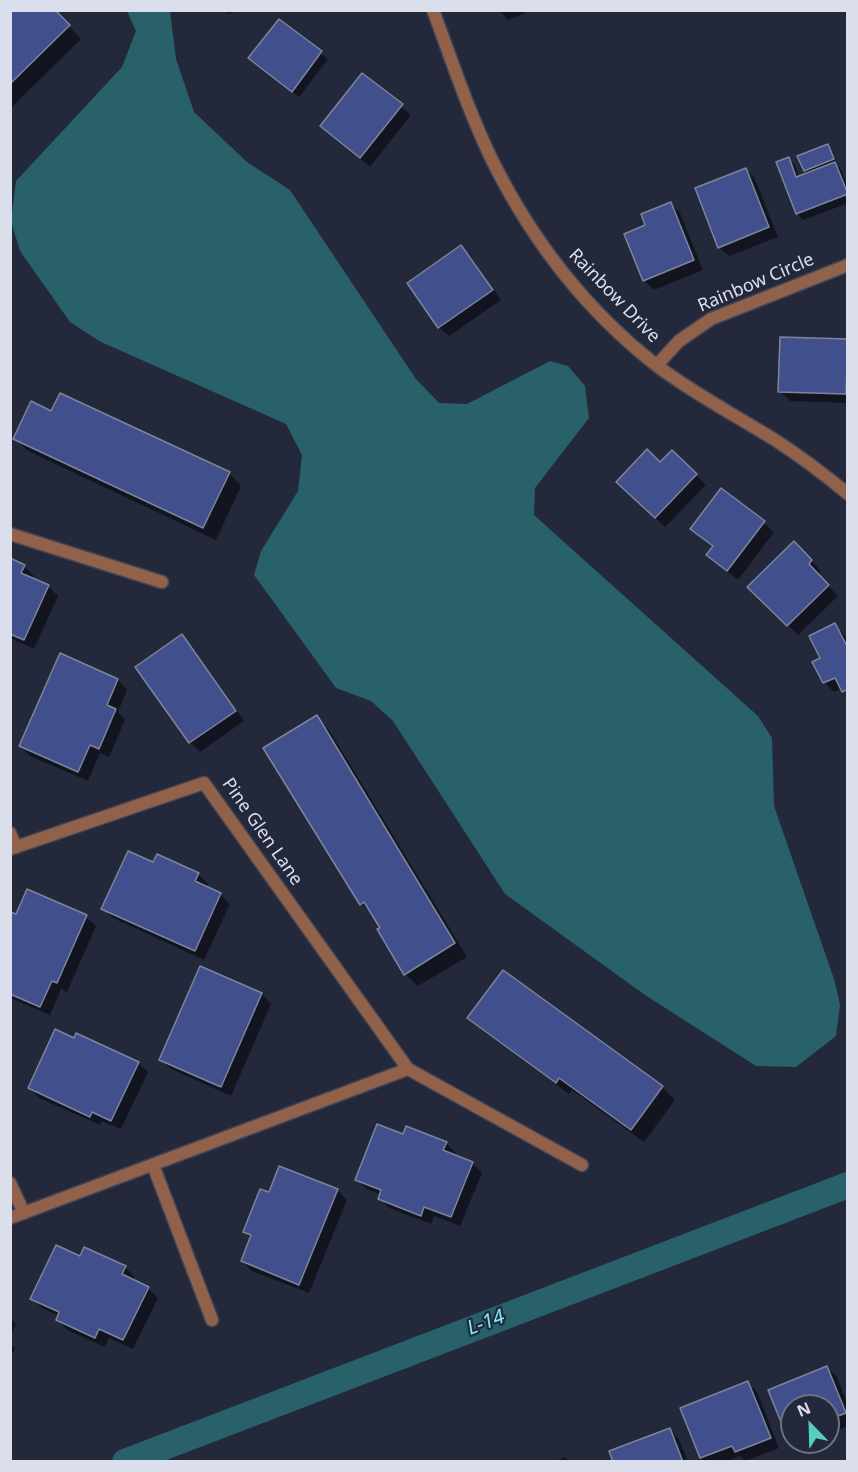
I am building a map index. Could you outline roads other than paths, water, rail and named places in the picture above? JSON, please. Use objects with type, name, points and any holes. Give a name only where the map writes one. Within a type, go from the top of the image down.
[{"type":"street","name":"Rainbow Drive","points":[[433,10],[493,162],[524,219],[575,288],[621,335],[657,365],[706,400],[776,440],[848,494]]},
{"type":"street","name":"Rainbow Circle","points":[[657,365],[679,341],[711,319],[848,265]]},
{"type":"street","points":[[10,534],[162,582]]},
{"type":"street","name":"Pine Glen Lane","points":[[13,848],[204,783],[408,1070],[582,1166]]},
{"type":"street","points":[[10,833],[13,848]]},
{"type":"street","points":[[10,1218],[408,1070]]},
{"type":"street","points":[[153,1165],[212,1320]]},
{"type":"street","points":[[10,1183],[24,1213]]},
{"type":"waterway","name":"L-14","points":[[125,1462],[848,1185]]}]
